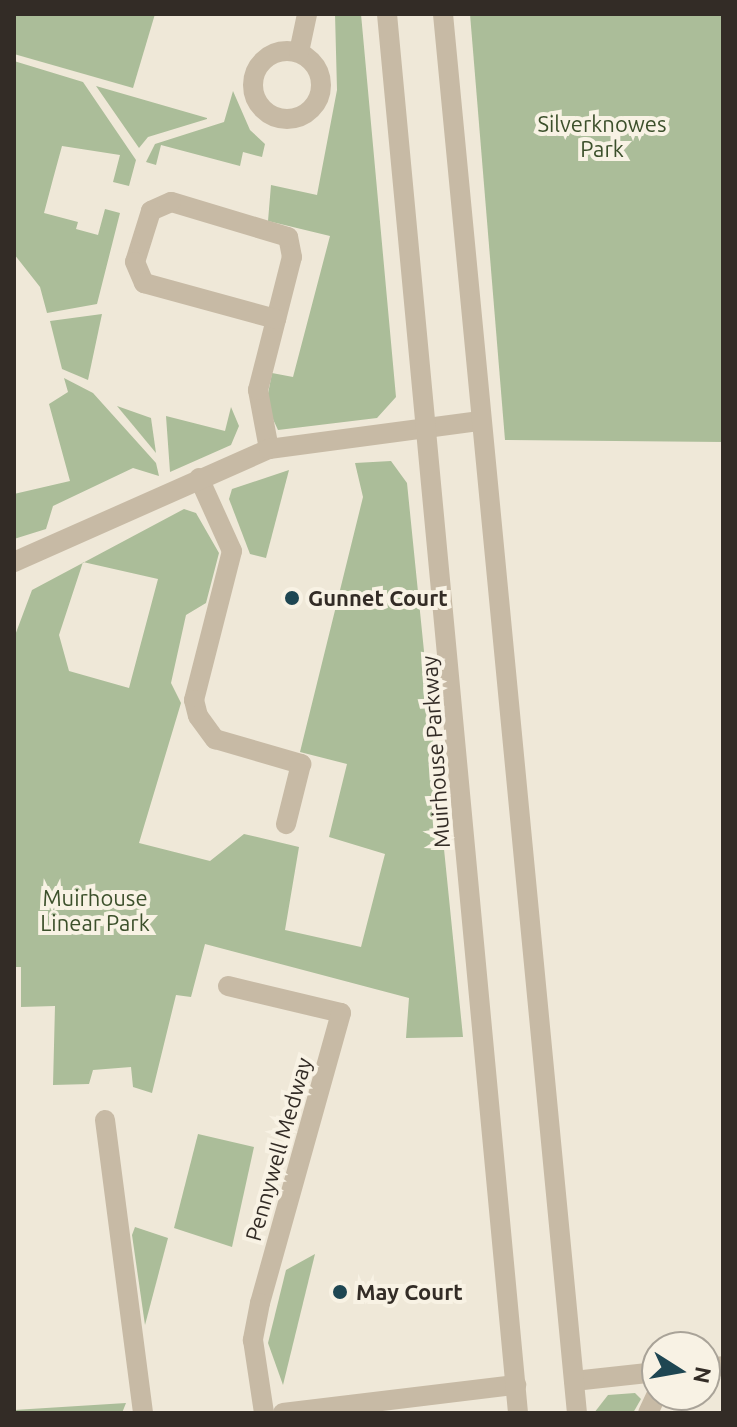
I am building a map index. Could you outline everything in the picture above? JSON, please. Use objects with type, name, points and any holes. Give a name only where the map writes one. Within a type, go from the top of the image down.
[{"type":"street","points":[[299,52],[307,14]]},
{"type":"street","name":"Muirhouse Parkway","points":[[387,14],[518,1413]]},
{"type":"street","points":[[443,14],[577,1413]]},
{"type":"street","points":[[269,449],[258,390],[292,257],[288,237],[171,202],[151,211],[135,262],[144,283],[276,319]]},
{"type":"street","points":[[14,562],[269,449],[325,437],[427,432],[480,421]]},
{"type":"street","points":[[199,478],[232,551],[196,708],[215,739],[301,764],[286,824]]},
{"type":"street","name":"Pennywell Medway","points":[[228,986],[341,1013],[260,1303],[253,1340],[264,1413]]},
{"type":"street","points":[[105,1120],[143,1413]]},
{"type":"street","points":[[574,1381],[641,1374]]},
{"type":"street","points":[[283,1413],[455,1403],[516,1385]]},
{"type":"green space","points":[[14,14],[155,14],[133,88],[14,54]]},
{"type":"green space","points":[[335,14],[361,14],[396,397],[377,418],[278,430],[266,404],[272,373],[293,377],[330,236],[268,221],[271,185],[317,195],[337,90]]},
{"type":"green space","name":"Silverknowes Park","points":[[470,14],[723,14],[723,442],[505,440]]},
{"type":"green space","points":[[14,61],[83,82],[136,160],[129,186],[113,182],[120,155],[62,146],[53,179],[44,213],[78,222],[76,229],[98,235],[105,209],[120,213],[97,304],[47,313],[40,287],[14,254]]},
{"type":"green space","points":[[96,86],[207,119],[148,137],[139,148]]},
{"type":"green space","points":[[233,91],[250,130],[265,144],[262,157],[243,152],[240,166],[161,145],[156,165],[146,162],[155,144],[224,122]]},
{"type":"green space","points":[[102,314],[88,380],[62,369],[50,321]]},
{"type":"green space","points":[[64,378],[93,393],[156,463],[159,476],[133,468],[53,506],[46,529],[14,539],[14,494],[70,481],[49,404],[68,392]]},
{"type":"green space","points":[[117,406],[151,418],[156,453]]},
{"type":"green space","points":[[231,407],[239,426],[231,445],[170,472],[166,416],[225,431]]},
{"type":"green space","name":"Muirhouse Linear Park","points":[[391,461],[407,483],[463,1037],[406,1038],[409,998],[205,944],[191,997],[176,995],[152,1093],[133,1087],[131,1067],[93,1070],[89,1084],[53,1085],[55,1006],[21,1007],[21,967],[14,967],[14,638],[32,590],[83,563],[59,635],[69,671],[129,688],[158,579],[84,562],[184,509],[196,513],[219,553],[206,603],[186,615],[171,683],[181,703],[139,843],[210,861],[244,834],[299,847],[285,930],[361,947],[385,854],[329,837],[347,764],[300,752],[363,497],[355,463]]},
{"type":"green space","points":[[289,470],[266,558],[250,554],[229,499],[232,489]]},
{"type":"green space","points":[[198,1134],[254,1147],[232,1247],[174,1228]]},
{"type":"green space","points":[[135,1227],[168,1238],[145,1325],[132,1235]]},
{"type":"green space","points":[[315,1254],[283,1385],[268,1343],[286,1270]]},
{"type":"green space","points":[[635,1393],[641,1399],[633,1413],[594,1413],[608,1395]]},
{"type":"green space","points":[[126,1403],[122,1413],[14,1413],[14,1410]]},
{"type":"place","name":"Gunnet Court","points":[[292,598]]},
{"type":"place","name":"May Court","points":[[340,1292]]}]
